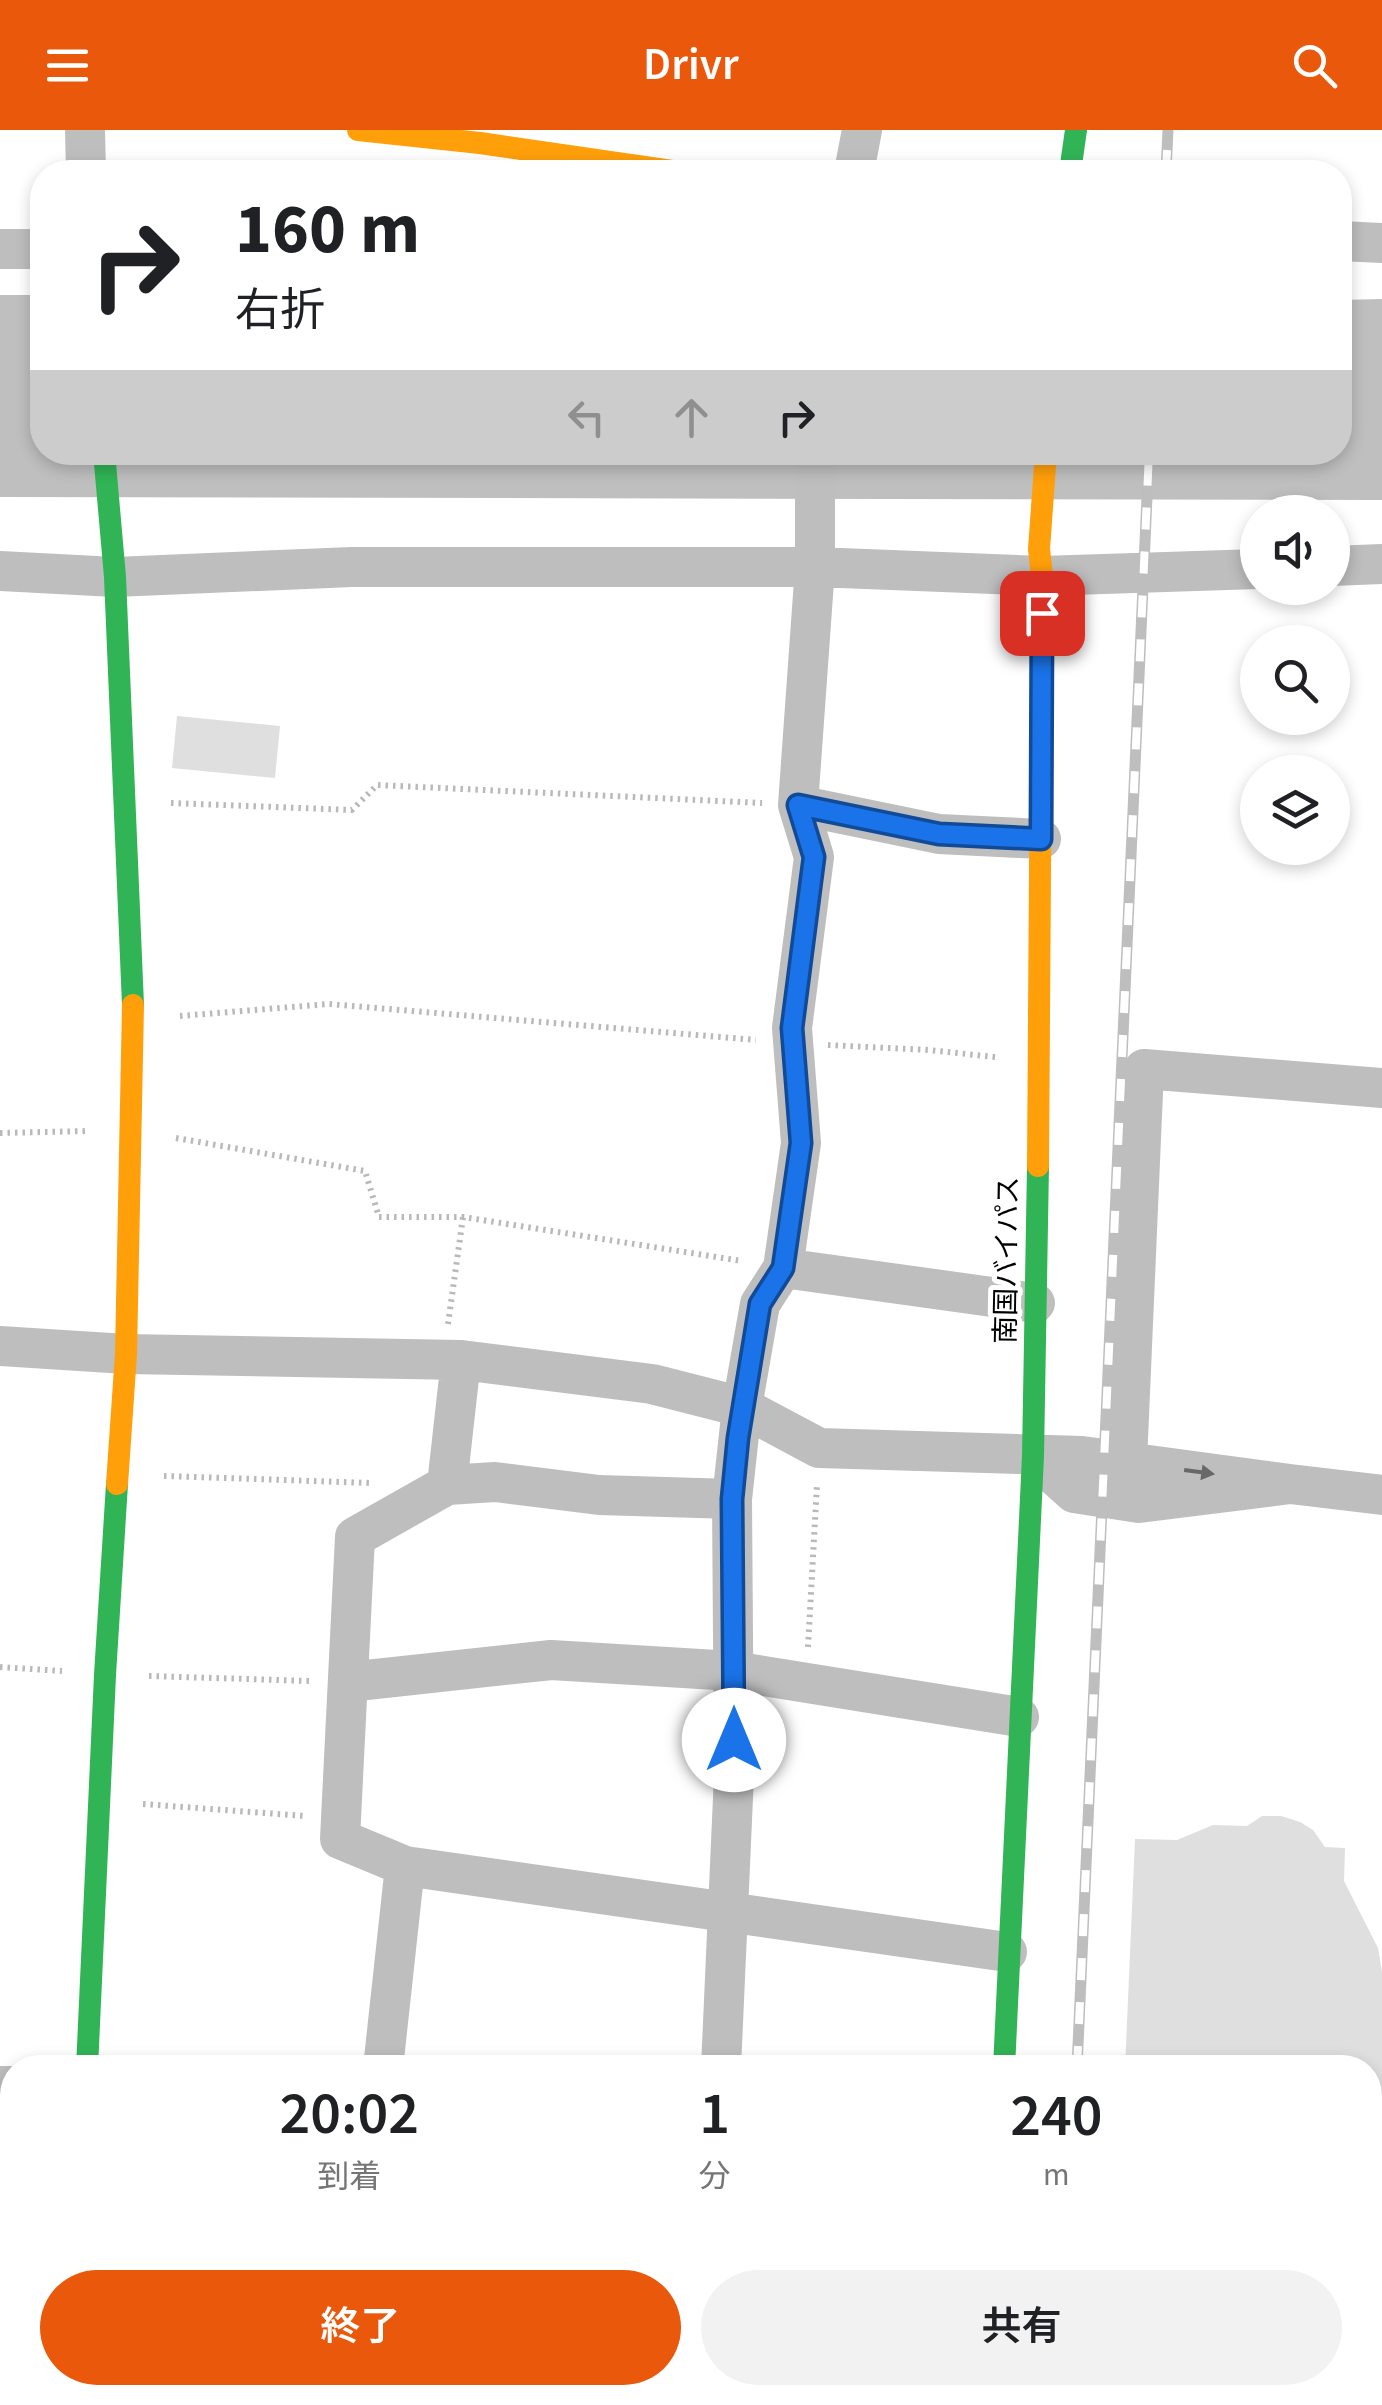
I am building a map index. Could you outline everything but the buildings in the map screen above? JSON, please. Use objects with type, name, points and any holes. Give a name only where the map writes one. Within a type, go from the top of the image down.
[{"type":"main road","points":[[358,130],[480,142],[599,160]]},
{"type":"main road","points":[[1072,160],[1076,130]]},
{"type":"main road","points":[[89,2055],[105,1675],[126,1354],[133,1130],[134,1020],[125,802],[105,465]]},
{"type":"main road","name":"南国バイパス","points":[[1004,2055],[1033,1456],[1040,1062],[1041,563],[1045,465]]},
{"type":"street","points":[[86,130],[86,160]]},
{"type":"street","points":[[856,160],[862,130]]},
{"type":"street","points":[[1352,242],[1382,243]]},
{"type":"street","points":[[0,248],[30,249]]},
{"type":"street","points":[[722,2055],[734,1671],[732,1499],[742,1407],[760,1304],[783,1268],[801,1143],[792,1028],[814,857],[798,805],[815,559],[815,465]]},
{"type":"street","points":[[0,571],[113,559],[352,567],[815,559],[1240,568]]},
{"type":"street","points":[[1350,565],[1382,564]]},
{"type":"street","points":[[798,805],[939,834],[1041,839]]},
{"type":"street","points":[[1127,1462],[1144,1069],[1382,1088]]},
{"type":"street","points":[[783,1268],[1035,1303]]},
{"type":"street","points":[[0,1346],[126,1354],[452,1360],[652,1384],[742,1407],[819,1448],[1082,1456],[1382,1495]]},
{"type":"street","points":[[447,1486],[452,1360]]},
{"type":"street","points":[[1033,1456],[1074,1492],[1140,1503],[1290,1484]]},
{"type":"street","points":[[732,1499],[599,1495],[494,1482],[447,1486],[355,1538],[340,1839],[405,1866],[1007,1952]]},
{"type":"street","points":[[348,1682],[551,1660],[734,1671],[1019,1717]]},
{"type":"street","points":[[384,2055],[405,1866]]},
{"type":"path","points":[[125,802],[352,810],[377,785],[798,805]]},
{"type":"path","points":[[134,1020],[330,1004],[1040,1062]]},
{"type":"path","points":[[0,1133],[133,1130],[365,1171],[379,1217],[464,1216],[783,1268]]},
{"type":"path","points":[[452,1360],[464,1216]]},
{"type":"path","points":[[806,1683],[819,1448]]},
{"type":"path","points":[[118,1474],[447,1486]]},
{"type":"path","points":[[0,1667],[105,1675],[348,1682]]},
{"type":"path","points":[[100,1800],[341,1819]]},
{"type":"shaded area","points":[[0,295],[30,295],[30,465],[1352,465],[1352,300],[1382,299],[1382,500],[1350,500],[1350,495],[1240,495],[1240,500],[0,497]]},
{"type":"railway","points":[[1167,160],[1168,130]]},
{"type":"railway","points":[[1078,2055],[1148,465]]},
{"type":"traffic: fast","points":[[1072,160],[1076,130]]},
{"type":"traffic: fast","points":[[105,465],[115,577],[133,1005]]},
{"type":"traffic: fast","points":[[1005,2055],[1033,1456],[1038,1166]]},
{"type":"traffic: fast","points":[[88,2055],[117,1484]]},
{"type":"traffic: slow","points":[[358,130],[597,160]]},
{"type":"traffic: slow","points":[[1038,1166],[1042,576],[1039,549],[1045,465]]},
{"type":"traffic: slow","points":[[117,1484],[126,1354],[133,1005]]},
{"type":"route","points":[[734,1740],[732,1499],[738,1438],[760,1304],[783,1268],[801,1143],[792,1028],[814,857],[798,805],[939,834],[1041,839],[1042,613]]}]
